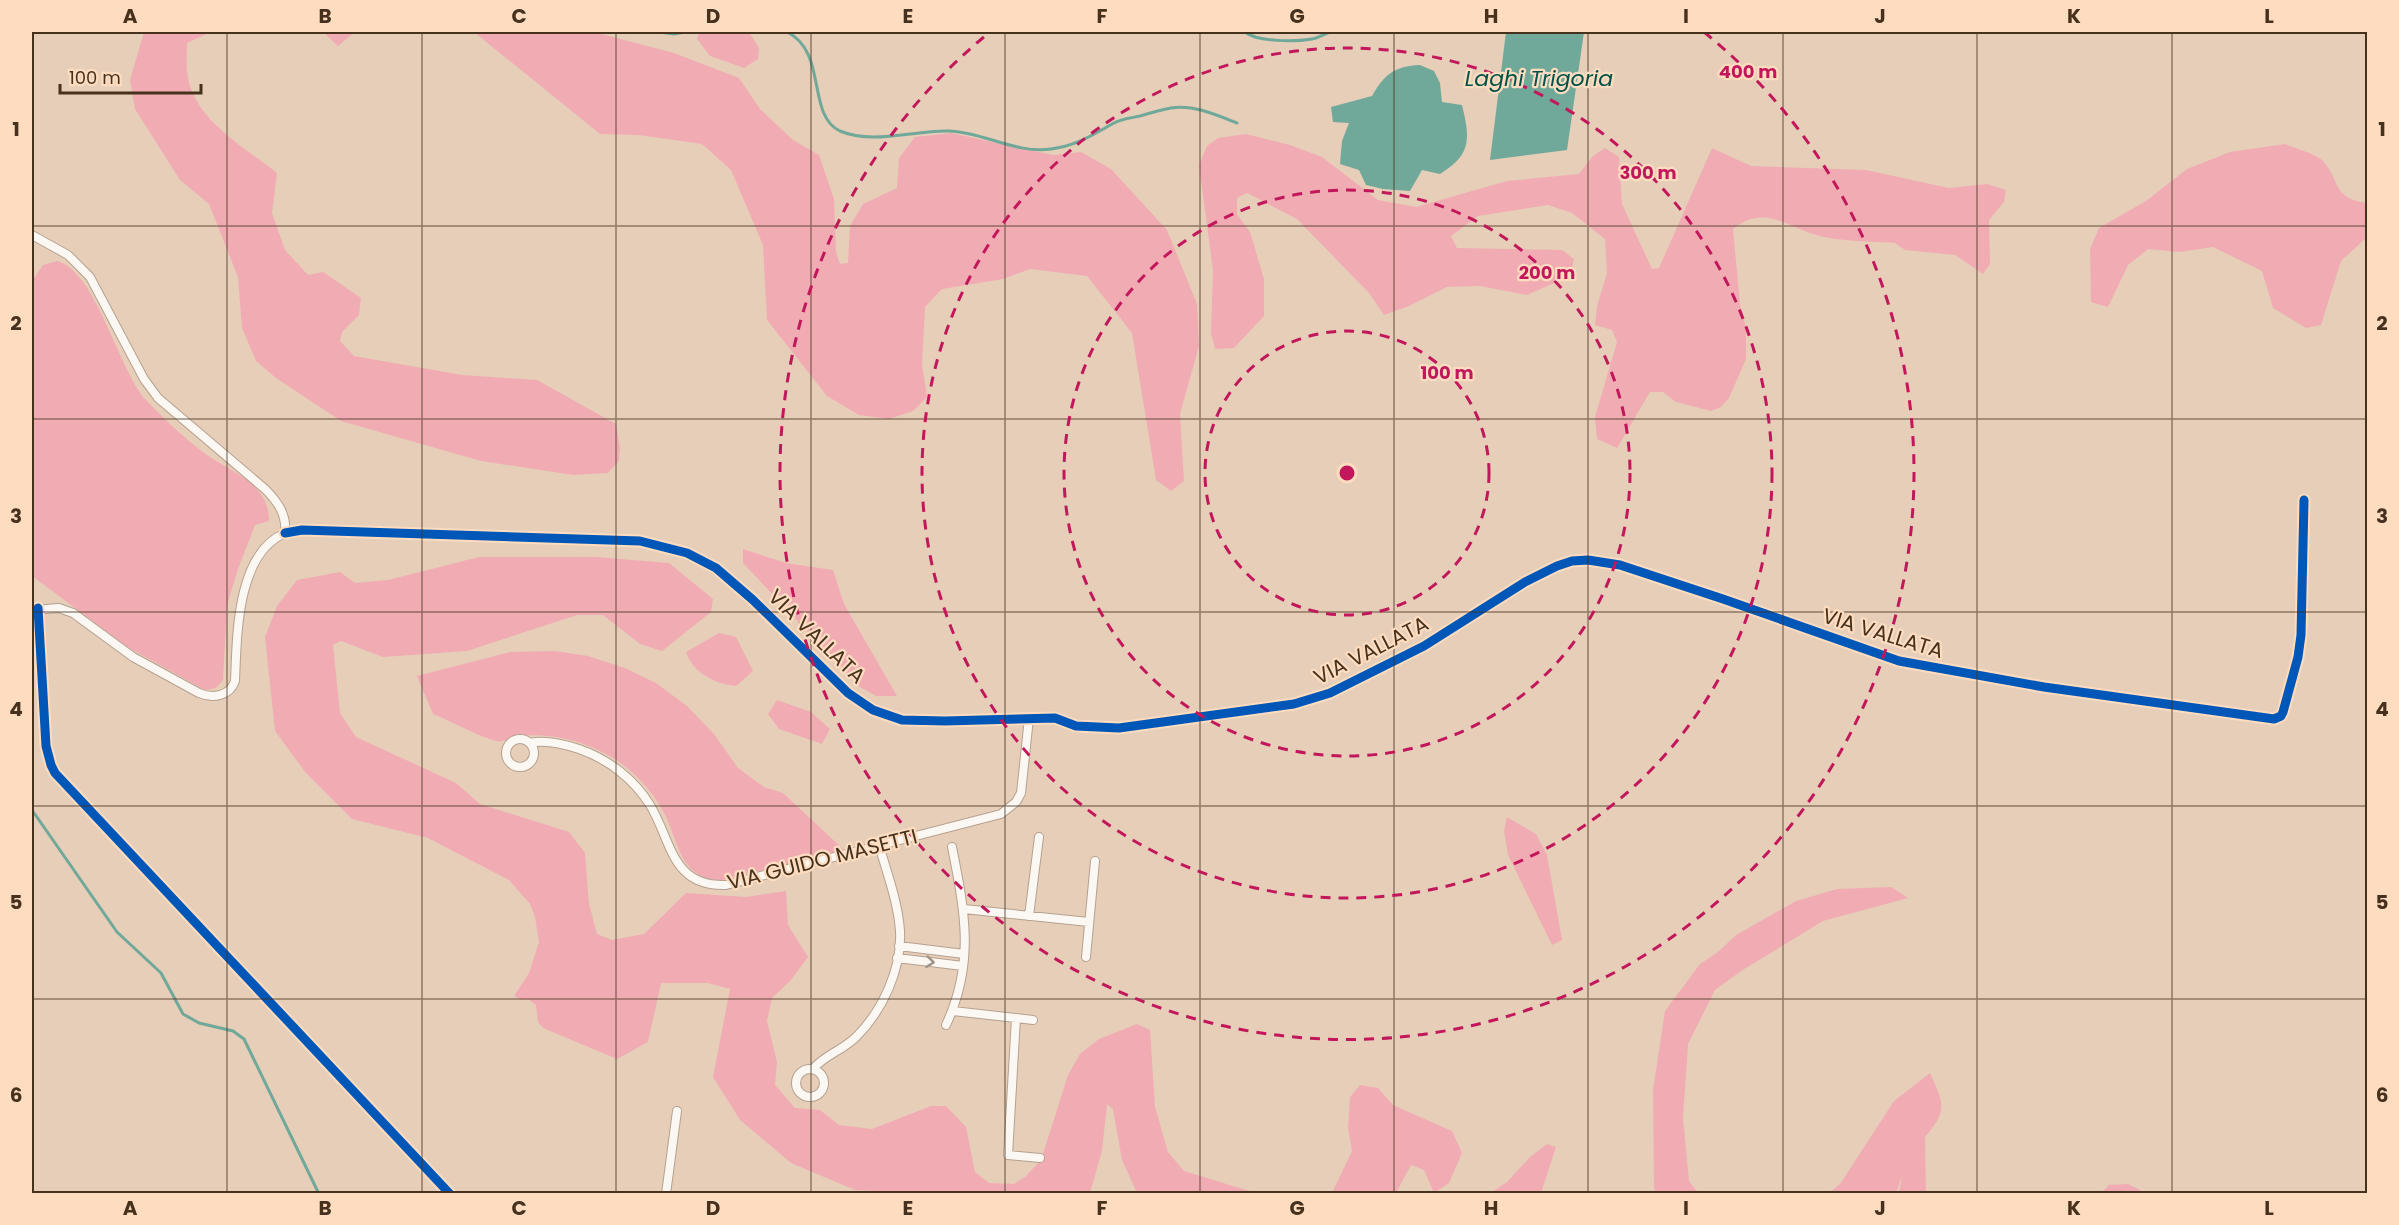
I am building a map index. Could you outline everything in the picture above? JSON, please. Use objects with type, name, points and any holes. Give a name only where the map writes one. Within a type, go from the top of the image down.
[{"type":"street","points":[[32,235],[68,255],[83,269],[118,327],[153,393],[265,489],[283,513],[285,533],[273,539],[265,548],[250,576],[239,611],[234,684],[229,691],[221,695],[202,695],[133,657],[70,611],[59,608],[35,609],[46,746],[51,765],[58,777],[450,1194]]},
{"type":"street","name":"VIA VALLATA","points":[[285,533],[302,530],[640,541],[666,546],[704,560],[716,568],[753,600],[848,693],[873,710],[902,720],[1055,718],[1084,727],[1119,728],[1162,724],[1304,702],[1339,689],[1424,646],[1525,582],[1557,566],[1576,560],[1620,565],[1899,661],[2044,687],[2276,719],[2281,716],[2284,709],[2300,646],[2304,500]]},
{"type":"street","name":"VIA GUIDO MASETTI","points":[[530,743],[544,742],[578,749],[597,757],[622,773],[649,804],[677,863],[690,876],[719,886],[986,818],[1009,809],[1021,793],[1029,718]]},
{"type":"street","points":[[1029,916],[1039,837]]},
{"type":"street","points":[[813,1069],[819,1062],[851,1042],[865,1028],[885,994],[897,958],[898,919],[879,845]]},
{"type":"street","points":[[946,1025],[953,1011],[963,966],[966,932],[952,847]]},
{"type":"street","points":[[1086,957],[1095,861]]},
{"type":"street","points":[[964,909],[1089,922]]},
{"type":"street","points":[[899,946],[964,954]]},
{"type":"street","points":[[897,958],[963,966]]},
{"type":"street","points":[[953,1011],[1033,1020]]},
{"type":"street","points":[[1016,1018],[1008,1155],[1040,1158]]},
{"type":"street","points":[[666,1194],[677,1111]]},
{"type":"shaded area","points":[[144,32],[211,32],[187,43],[187,71],[191,88],[208,117],[221,130],[277,173],[272,213],[285,250],[308,275],[323,272],[361,298],[359,315],[342,332],[340,341],[354,356],[462,375],[537,380],[616,424],[620,447],[619,461],[608,473],[573,475],[481,461],[341,421],[276,378],[256,361],[242,328],[238,277],[209,204],[180,180],[135,109],[130,80]]},
{"type":"shaded area","points":[[323,32],[355,32],[338,46]]},
{"type":"shaded area","points":[[474,32],[594,32],[674,53],[739,78],[760,109],[793,140],[819,155],[834,199],[836,252],[840,264],[848,263],[850,226],[863,204],[897,188],[899,158],[915,137],[951,133],[1053,155],[1081,152],[1111,169],[1167,230],[1197,304],[1199,346],[1180,414],[1184,481],[1171,491],[1156,480],[1132,333],[1087,276],[1030,269],[1003,279],[942,289],[925,307],[922,364],[927,397],[913,411],[889,419],[859,415],[827,396],[767,320],[763,245],[731,170],[702,144],[639,135],[600,134]]},
{"type":"shaded area","points":[[699,32],[749,32],[759,48],[758,59],[744,68],[710,56],[697,39]]},
{"type":"shaded area","points":[[1246,134],[1290,145],[1322,157],[1378,200],[1416,207],[1507,181],[1579,174],[1593,156],[1605,148],[1619,157],[1622,204],[1652,269],[1659,268],[1712,148],[1751,166],[1866,170],[1949,188],[1987,184],[2006,190],[2004,202],[1989,220],[1990,264],[1983,274],[1955,255],[1905,250],[1895,243],[1829,238],[1766,218],[1755,218],[1733,229],[1740,304],[1746,328],[1746,359],[1729,398],[1721,407],[1711,411],[1676,402],[1663,392],[1650,392],[1617,448],[1597,439],[1595,417],[1617,342],[1612,330],[1595,325],[1597,306],[1607,273],[1605,239],[1572,213],[1548,205],[1478,216],[1451,236],[1457,248],[1562,250],[1574,259],[1570,276],[1527,295],[1480,286],[1447,287],[1409,306],[1384,315],[1369,293],[1297,219],[1247,193],[1237,198],[1237,214],[1250,232],[1264,279],[1264,316],[1234,348],[1215,349],[1211,333],[1213,270],[1199,165],[1207,146],[1218,138]]},
{"type":"shaded area","points":[[2285,144],[2320,158],[2329,168],[2342,193],[2356,201],[2367,203],[2367,237],[2341,261],[2321,325],[2306,328],[2273,308],[2262,271],[2213,247],[2180,252],[2148,249],[2128,265],[2108,307],[2091,302],[2090,249],[2099,228],[2146,201],[2187,169],[2230,152]]},
{"type":"shaded area","points":[[57,261],[71,269],[95,301],[126,367],[146,400],[199,449],[251,483],[266,503],[269,521],[255,525],[227,605],[223,680],[216,688],[205,690],[129,648],[32,576],[32,276],[35,277],[43,265]]},
{"type":"shaded area","points":[[743,549],[786,563],[833,570],[844,604],[897,696],[876,696],[860,687],[743,563]]},
{"type":"shaded area","points":[[479,557],[597,557],[669,563],[713,599],[711,612],[662,651],[640,644],[603,615],[577,615],[467,651],[383,657],[341,641],[333,645],[340,713],[356,737],[456,783],[480,804],[569,832],[585,853],[589,904],[597,934],[612,940],[644,934],[686,893],[746,897],[786,891],[788,925],[808,957],[791,980],[772,998],[767,1021],[777,1062],[775,1085],[795,1108],[820,1110],[839,1125],[872,1129],[931,1106],[946,1106],[966,1127],[975,1172],[989,1183],[1014,1184],[1025,1177],[1041,1160],[1068,1075],[1080,1054],[1099,1039],[1137,1024],[1150,1030],[1155,1107],[1168,1152],[1184,1171],[1256,1193],[1137,1193],[1122,1160],[1113,1109],[1107,1104],[1102,1151],[1090,1193],[929,1194],[928,1191],[910,1193],[855,1190],[791,1163],[740,1120],[713,1077],[730,989],[708,983],[661,983],[648,1042],[617,1059],[543,1028],[538,1022],[536,1005],[528,999],[521,1000],[514,996],[529,973],[539,942],[535,917],[530,904],[509,880],[428,838],[352,819],[306,773],[275,731],[265,637],[277,606],[297,580],[340,572],[355,583],[388,580]]},
{"type":"shaded area","points":[[719,633],[736,637],[753,671],[736,686],[720,683],[706,676],[694,666],[686,652]]},
{"type":"shaded area","points":[[555,651],[588,656],[625,668],[656,683],[687,706],[714,734],[738,768],[764,787],[783,793],[844,850],[722,880],[708,878],[697,873],[682,857],[656,799],[622,764],[599,750],[559,738],[532,735],[499,741],[480,735],[433,714],[417,676],[510,652]]},
{"type":"shaded area","points":[[777,700],[811,712],[830,729],[822,744],[779,729],[768,714]]},
{"type":"shaded area","points":[[1507,817],[1536,834],[1547,855],[1562,940],[1552,945],[1508,855],[1504,831]]},
{"type":"shaded area","points":[[1891,887],[1908,898],[1823,921],[1741,971],[1715,990],[1688,1044],[1683,1118],[1689,1181],[1698,1193],[1656,1193],[1654,1188],[1653,1090],[1665,1011],[1700,964],[1718,952],[1736,935],[1796,901],[1837,889]]},
{"type":"shaded area","points":[[1930,1073],[1941,1100],[1941,1106],[1937,1120],[1925,1137],[1926,1193],[1899,1193],[1902,1176],[1896,1193],[1829,1193],[1840,1184],[1894,1101]]},
{"type":"shaded area","points":[[1360,1085],[1378,1088],[1393,1105],[1452,1131],[1462,1153],[1449,1183],[1434,1193],[1424,1170],[1411,1165],[1396,1193],[1332,1193],[1352,1151],[1348,1128],[1350,1097]]},
{"type":"shaded area","points":[[1547,1144],[1556,1147],[1541,1193],[1491,1193],[1507,1182],[1530,1157]]},
{"type":"shaded area","points":[[2128,1184],[2142,1193],[2101,1193],[2109,1185]]},
{"type":"water","name":"Laghi Trigoria","points":[[1506,32],[1584,32],[1567,150],[1490,160]]},
{"type":"water","points":[[1420,65],[1434,71],[1440,83],[1442,102],[1462,105],[1467,136],[1463,153],[1440,174],[1422,170],[1410,191],[1366,185],[1359,170],[1340,164],[1342,141],[1349,123],[1333,122],[1331,107],[1372,96],[1381,82],[1391,73],[1403,67]]},
{"type":"waterway","points":[[659,32],[674,34],[685,32]]},
{"type":"waterway","points":[[787,32],[800,41],[808,54],[823,112],[830,123],[840,131],[853,135],[880,137],[936,131],[962,132],[1012,146],[1038,150],[1068,145],[1120,120],[1171,108],[1196,109],[1237,123]]},
{"type":"waterway","points":[[1245,32],[1258,38],[1286,41],[1312,39],[1330,32]]},
{"type":"waterway","points":[[32,810],[117,932],[161,973],[183,1014],[199,1023],[233,1031],[244,1039],[319,1194]]},
{"type":"cycle path","points":[[285,533],[302,530],[640,541],[687,553],[716,568],[753,600],[848,693],[873,710],[902,720],[1055,718],[1076,726],[1119,728],[1294,704],[1330,693],[1424,646],[1525,582],[1557,566],[1572,561],[1588,560],[1620,565],[1899,661],[2044,687],[2274,719],[2281,716],[2283,712],[2298,657],[2301,635],[2304,500]]},
{"type":"cycle path","points":[[38,608],[46,746],[55,773],[450,1194]]}]
